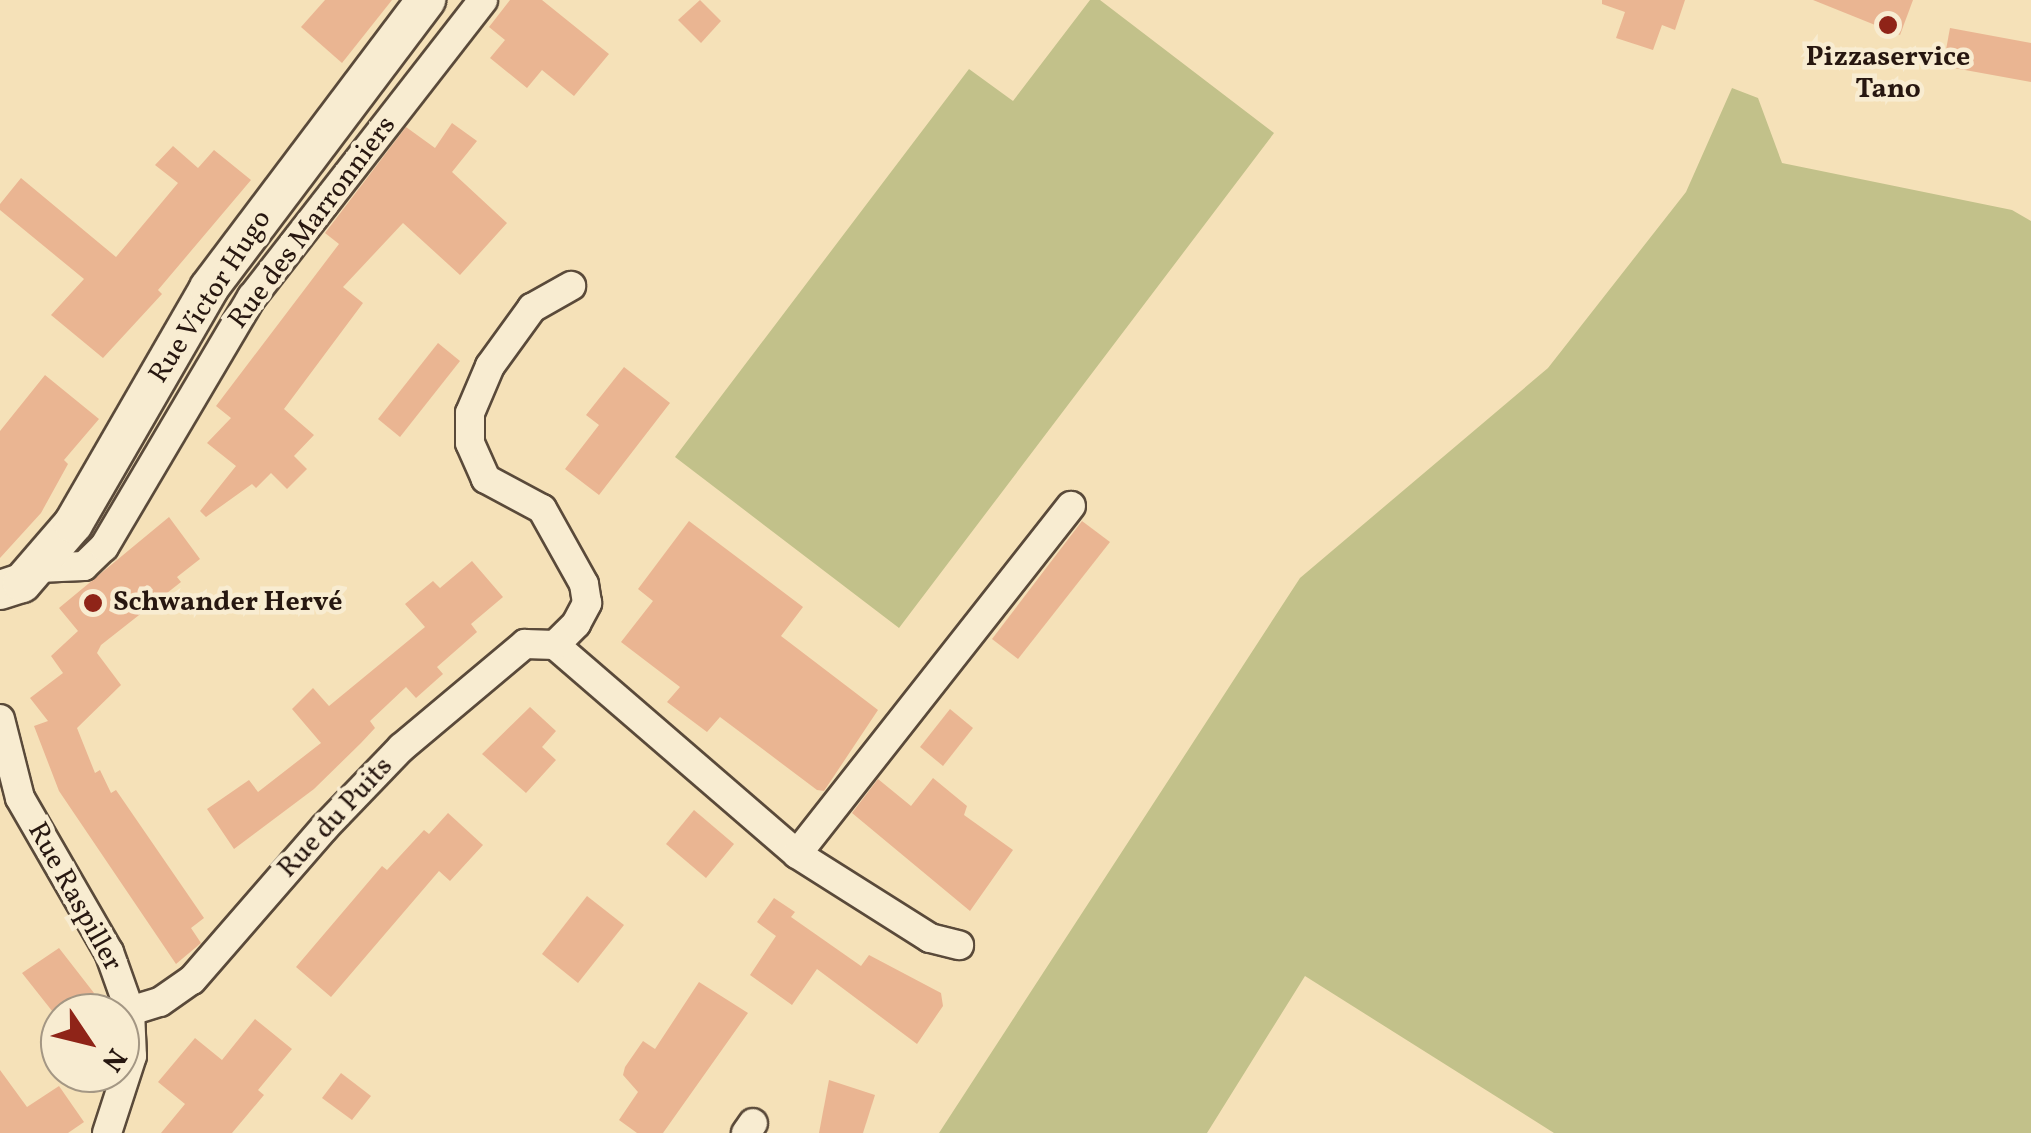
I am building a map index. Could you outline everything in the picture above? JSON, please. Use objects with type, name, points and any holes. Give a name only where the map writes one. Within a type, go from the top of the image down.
[{"type":"street","name":"Rue Victor Hugo","points":[[0,591],[22,584],[73,524],[209,288],[426,0]]},
{"type":"street","name":"Rue des Marronniers","points":[[38,568],[84,566],[104,547],[252,297],[483,0]]},
{"type":"street","points":[[571,286],[532,308],[490,366],[470,413],[470,443],[486,479],[542,509],[584,584],[587,603],[576,624],[556,645],[797,854],[930,938],[960,945]]},
{"type":"street","points":[[797,854],[1070,506]]},
{"type":"street","name":"Rue du Puits","points":[[140,1008],[160,1002],[192,980],[325,827],[401,748],[525,644],[556,645]]},
{"type":"street","name":"Rue Raspiller","points":[[0,720],[8,788],[109,952],[124,993]]},
{"type":"street","name":"Rue Raspiller","points":[[107,1133],[120,1093]]},
{"type":"shaded area","points":[[1090,0],[1100,0],[1274,133],[899,628],[675,457],[969,69],[1013,101]]},
{"type":"shaded area","points":[[1732,88],[1758,98],[1782,163],[2012,210],[2031,221],[2031,1133],[1554,1133],[1305,976],[1207,1133],[939,1133],[1300,578],[1548,368],[1686,192]]},
{"type":"building","points":[[325,0],[392,0],[342,63],[301,27]]},
{"type":"building","points":[[510,0],[542,0],[609,54],[574,96],[542,70],[527,88],[490,58],[505,40],[489,27]]},
{"type":"building","points":[[700,0],[721,21],[701,43],[678,20]]},
{"type":"building","points":[[1602,0],[1685,0],[1675,30],[1662,25],[1653,50],[1616,38],[1625,12],[1602,4]]},
{"type":"building","name":"Pizzaservice Tano","points":[[1813,0],[1913,0],[1900,35]]},
{"type":"building","points":[[1950,28],[2031,43],[2031,82],[1943,66]]},
{"type":"building","points":[[452,123],[477,141],[452,172],[507,223],[460,275],[403,223],[343,287],[363,303],[284,409],[314,435],[294,456],[307,469],[287,489],[271,473],[256,488],[252,484],[206,517],[200,511],[236,466],[207,443],[231,418],[216,406],[339,244],[325,233],[406,127],[435,148]]},
{"type":"building","points":[[173,146],[198,168],[214,150],[251,180],[158,290],[162,294],[103,358],[51,315],[84,279],[0,210],[0,204],[21,178],[116,257],[178,183],[155,165]]},
{"type":"building","points":[[438,343],[460,361],[400,437],[378,419]]},
{"type":"building","points":[[624,367],[670,403],[599,495],[565,469],[599,425],[586,415]]},
{"type":"building","points":[[45,375],[99,419],[64,460],[68,464],[41,513],[0,558],[0,431]]},
{"type":"building","points":[[169,517],[200,559],[177,577],[181,582],[101,645],[97,653],[121,685],[77,728],[95,773],[100,770],[111,793],[116,790],[204,918],[191,928],[201,943],[176,964],[59,791],[34,726],[48,721],[30,698],[63,673],[51,656],[78,631],[59,608]]},
{"type":"building","points":[[689,521],[803,607],[781,636],[878,710],[824,791],[817,790],[720,717],[707,732],[667,702],[680,687],[621,642],[653,601],[638,589]]},
{"type":"building","points":[[1082,521],[1110,542],[1018,659],[992,639]]},
{"type":"building","points":[[472,561],[503,597],[471,624],[477,632],[437,667],[443,674],[416,698],[406,687],[370,721],[375,728],[314,789],[234,849],[207,809],[249,780],[258,792],[321,743],[292,709],[313,688],[329,706],[425,627],[405,604],[433,581],[440,588]]},
{"type":"building","points":[[530,707],[556,731],[542,747],[556,760],[526,793],[482,754]]},
{"type":"building","points":[[950,709],[973,728],[943,766],[920,747]]},
{"type":"building","points":[[933,778],[967,806],[964,815],[1013,850],[970,911],[852,813],[878,779],[911,806]]},
{"type":"building","points":[[694,810],[734,844],[706,878],[666,844]]},
{"type":"building","points":[[448,813],[483,845],[450,881],[439,871],[331,997],[296,967],[382,866],[387,870],[424,830],[429,834]]},
{"type":"building","points":[[587,896],[624,925],[578,983],[542,954]]},
{"type":"building","points":[[774,898],[795,912],[791,917],[861,966],[869,955],[941,993],[943,1006],[917,1044],[817,969],[792,1005],[750,975],[776,936],[757,922]]},
{"type":"building","points":[[59,948],[94,993],[40,996],[22,973]]},
{"type":"building","points":[[699,982],[748,1013],[663,1133],[637,1133],[619,1120],[638,1092],[623,1075],[625,1067],[643,1041],[655,1049]]},
{"type":"building","points":[[255,1019],[292,1049],[258,1090],[264,1095],[232,1133],[161,1133],[185,1104],[158,1082],[195,1038],[222,1060]]},
{"type":"building","points":[[0,1070],[27,1107],[48,1093],[64,1093],[84,1122],[68,1133],[0,1133]]},
{"type":"building","points":[[341,1073],[371,1096],[352,1120],[322,1098]]},
{"type":"building","points":[[829,1080],[875,1095],[863,1133],[819,1133]]},
{"type":"place","name":"Pizzaservice Tano","points":[[1888,25]]},
{"type":"place","name":"Schwander Hervé","points":[[93,603]]}]
